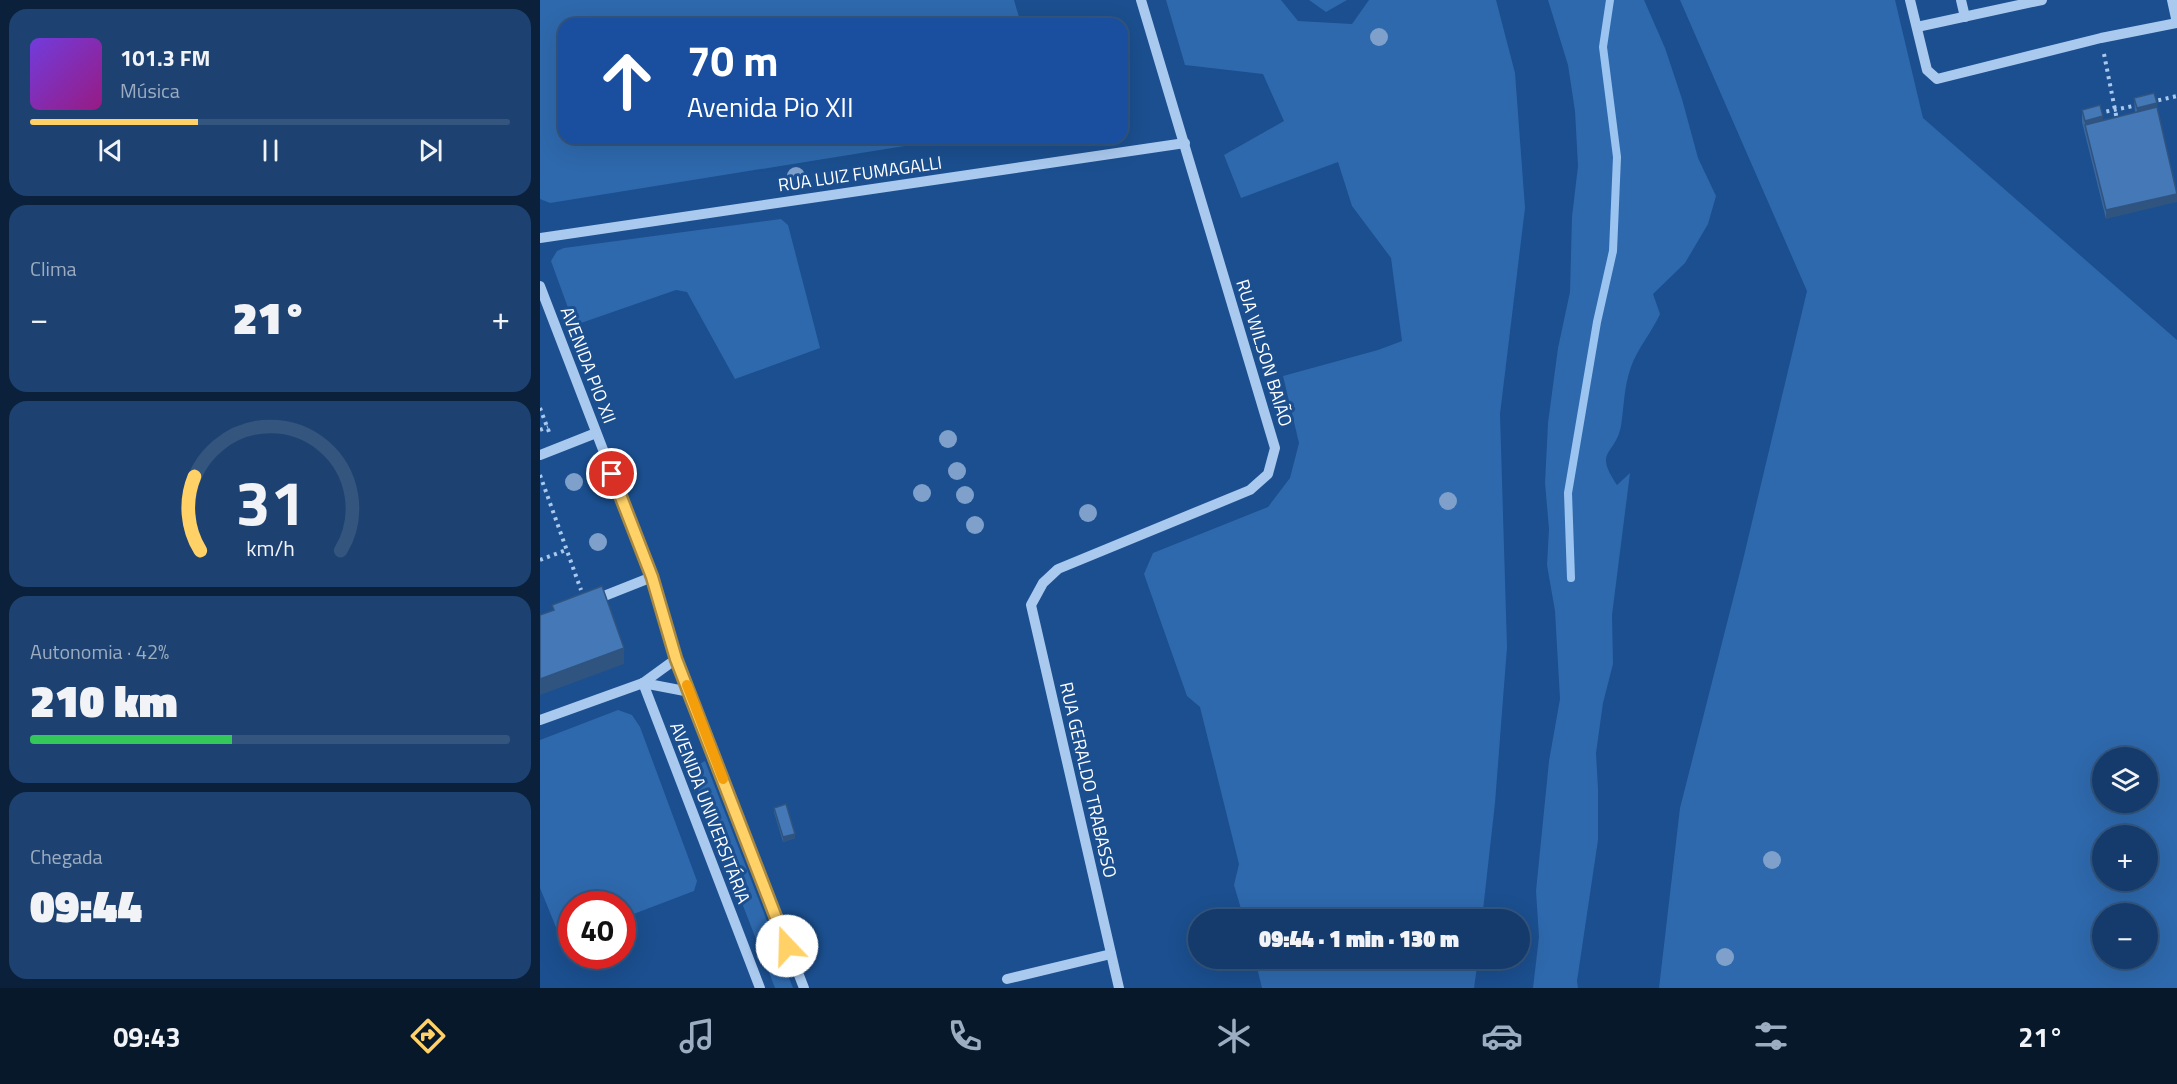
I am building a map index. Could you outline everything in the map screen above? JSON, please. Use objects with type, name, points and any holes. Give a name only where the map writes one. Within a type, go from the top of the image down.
[{"type":"street","name":"RUA WILSON BAIÃO","points":[[1043,583],[1058,569],[1250,490],[1268,474],[1275,448],[1141,0]]},
{"type":"street","points":[[1910,0],[1927,70],[1937,79],[2101,38],[2177,23],[2172,0]]},
{"type":"street","points":[[1961,0],[1965,17]]},
{"type":"street","points":[[1917,27],[2042,0]]},
{"type":"street","name":"RUA LUIZ FUMAGALLI","points":[[540,238],[1185,143]]},
{"type":"street","name":"AVENIDA PIO XII","points":[[540,286],[652,577],[676,659],[690,692]]},
{"type":"street","points":[[540,454],[596,433]]},
{"type":"street","points":[[586,604],[652,577]]},
{"type":"street","name":"RUA GERALDO TRABASSO","points":[[1043,583],[1031,605],[1119,988]]},
{"type":"street","points":[[540,720],[643,683],[676,659]]},
{"type":"street","points":[[643,683],[690,692]]},
{"type":"street","name":"AVENIDA UNIVERSITÁRIA","points":[[643,683],[760,988]]},
{"type":"street","name":"AVENIDA UNIVERSITÁRIA","points":[[690,692],[804,988]]},
{"type":"street","points":[[1007,979],[1111,954]]},
{"type":"path","points":[[2101,38],[2118,124]]},
{"type":"path","points":[[2093,115],[2177,96]]},
{"type":"path","points":[[540,408],[555,448]]},
{"type":"path","points":[[540,430],[548,427]]},
{"type":"path","points":[[540,475],[586,604]]},
{"type":"path","points":[[540,560],[566,550]]},
{"type":"shaded area","points":[[540,0],[1014,0],[1019,18],[558,18],[558,144],[917,144],[550,203],[540,199]]},
{"type":"shaded area","points":[[1166,0],[1281,0],[1298,21],[1352,24],[1369,0],[1496,0],[1515,73],[1525,208],[1500,414],[1507,647],[1495,803],[1483,909],[1241,909],[1234,885],[1239,864],[1200,707],[1187,696],[1144,574],[1153,553],[1268,507],[1290,478],[1299,443],[1283,376],[1378,350],[1402,341],[1391,258],[1352,206],[1338,162],[1241,198],[1224,155],[1284,121],[1263,74],[1185,65]]},
{"type":"shaded area","points":[[1309,0],[1347,0],[1326,12]]},
{"type":"shaded area","points":[[1548,0],[1644,0],[1665,48],[1698,158],[1716,196],[1708,224],[1685,263],[1653,294],[1660,314],[1631,367],[1621,426],[1606,459],[1610,474],[1617,485],[1630,473],[1612,615],[1613,664],[1603,703],[1596,753],[1598,840],[1577,981],[1578,988],[1533,988],[1539,937],[1536,891],[1549,761],[1560,699],[1555,611],[1547,565],[1549,529],[1545,483],[1548,423],[1558,348],[1570,292],[1572,217],[1578,166],[1575,111],[1568,65]]},
{"type":"shaded area","points":[[1680,0],[1895,0],[1923,118],[2177,340],[2177,988],[1659,988],[1680,808],[1742,564],[1807,291]]},
{"type":"shaded area","points":[[781,219],[788,225],[820,348],[735,379],[687,292],[676,290],[581,323],[571,316],[551,261],[557,251],[564,248]]},
{"type":"shaded area","points":[[618,710],[632,715],[640,727],[697,881],[694,891],[636,913],[636,891],[558,891],[558,932],[540,888],[540,740]]},
{"type":"shaded area","points":[[705,761],[793,988],[775,988],[690,769]]},
{"type":"shaded area","points":[[1258,969],[1477,969],[1474,988],[1262,988]]},
{"type":"building","points":[[2154,93],[2157,103],[2137,108],[2134,98]]},
{"type":"building","points":[[2100,105],[2103,116],[2085,121],[2082,110]]},
{"type":"building","points":[[2157,107],[2177,194],[2106,210],[2085,125]]},
{"type":"building","points":[[602,586],[624,648],[540,679],[540,615],[554,610],[552,605]]},
{"type":"building","points":[[786,804],[795,834],[783,837],[774,808]]},
{"type":"waterway","points":[[1571,578],[1568,493],[1597,322],[1613,251],[1617,157],[1603,47],[1610,0]]},
{"type":"slow traffic","points":[[687,685],[723,779]]},
{"type":"route","points":[[612,474],[652,577],[676,659],[787,946]]}]
